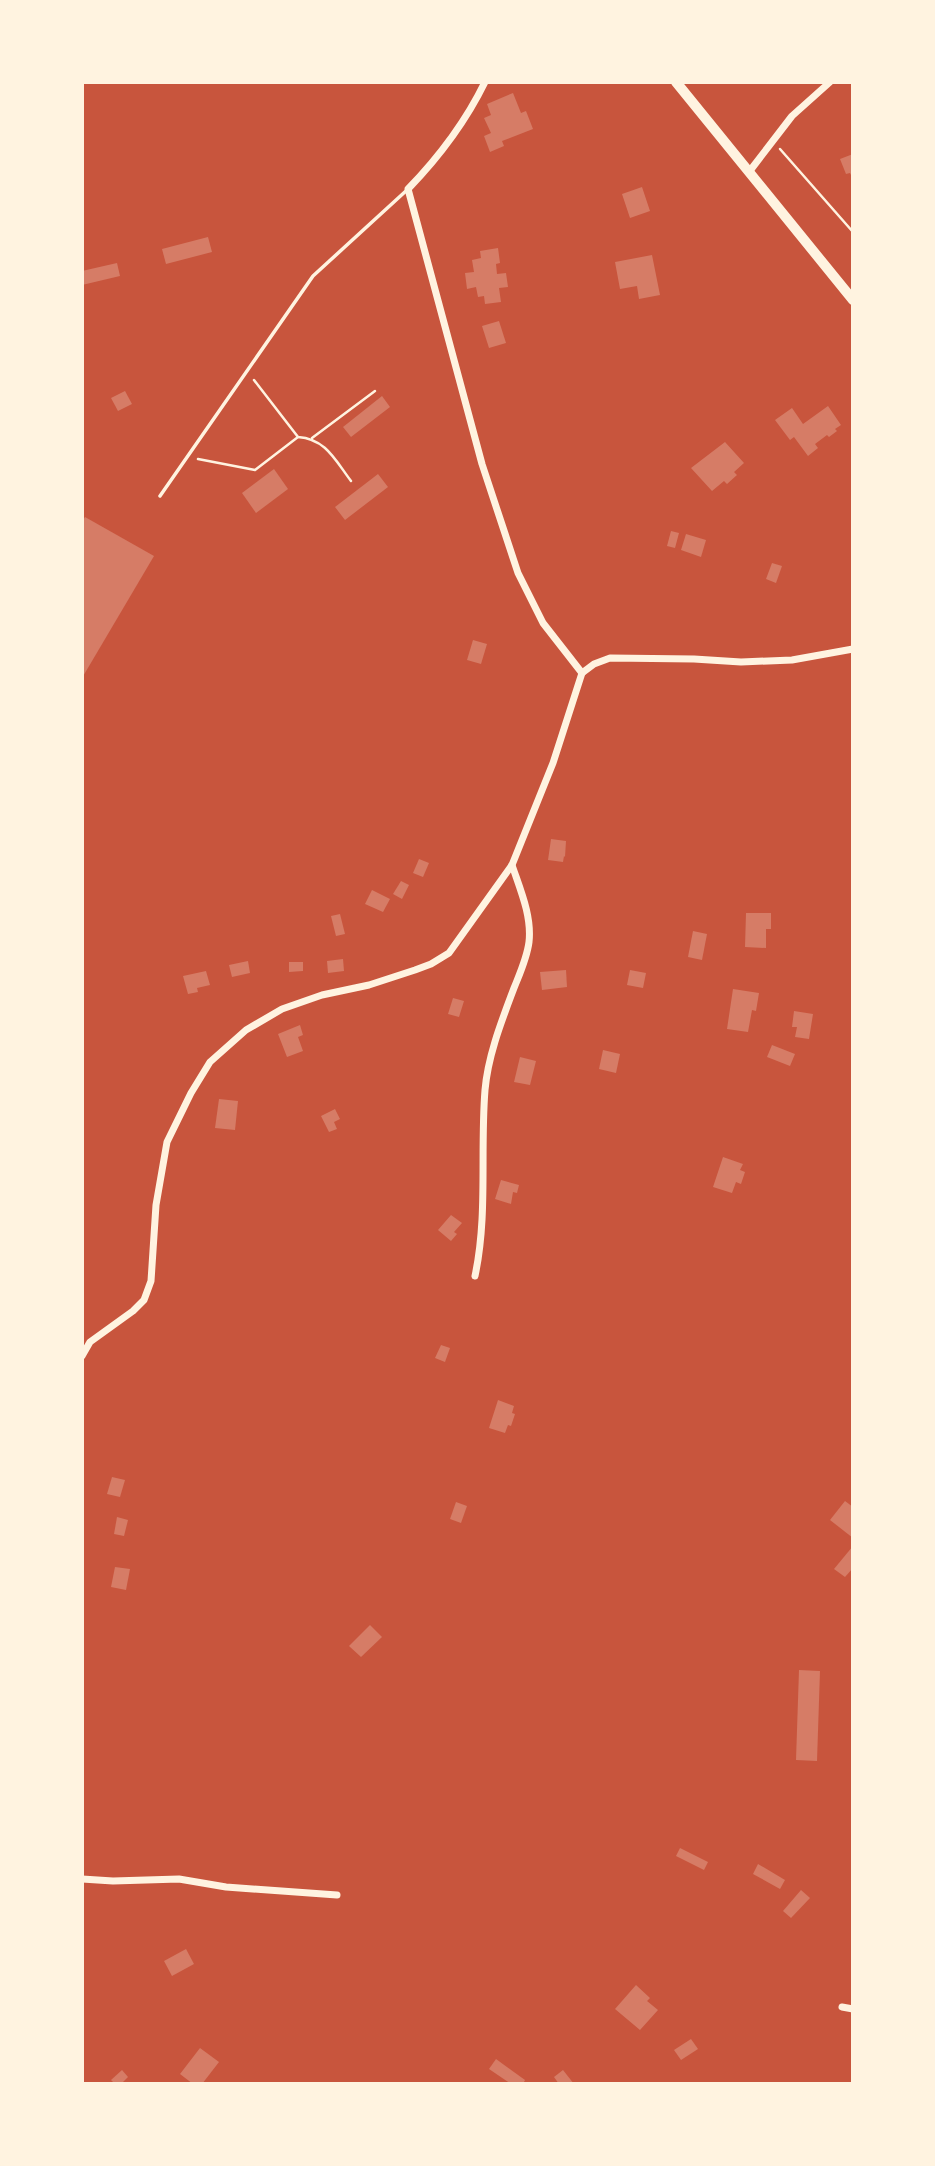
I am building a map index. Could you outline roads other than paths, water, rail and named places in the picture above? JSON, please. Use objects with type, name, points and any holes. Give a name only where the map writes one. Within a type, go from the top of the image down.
[{"type":"main road","points":[[676,82],[853,300]]},
{"type":"street","points":[[485,82],[454,136],[438,158],[408,189],[482,464],[518,573],[543,623],[582,673]]},
{"type":"street","points":[[749,172],[792,116],[830,82]]},
{"type":"street","points":[[82,1356],[90,1342],[144,1300],[151,1281],[156,1205],[167,1142],[191,1093],[211,1062],[246,1030],[282,1009],[431,964],[449,953],[512,865],[553,763],[582,673],[594,664],[610,658],[741,662],[792,660],[853,649]]},
{"type":"street","points":[[475,1276],[484,1210],[485,1088],[500,1025],[529,943],[524,899],[512,865]]},
{"type":"street","points":[[82,1879],[179,1879],[226,1887],[337,1895]]},
{"type":"street","points":[[842,2007],[853,2009]]},
{"type":"lane","points":[[160,496],[313,276],[408,189]]}]
